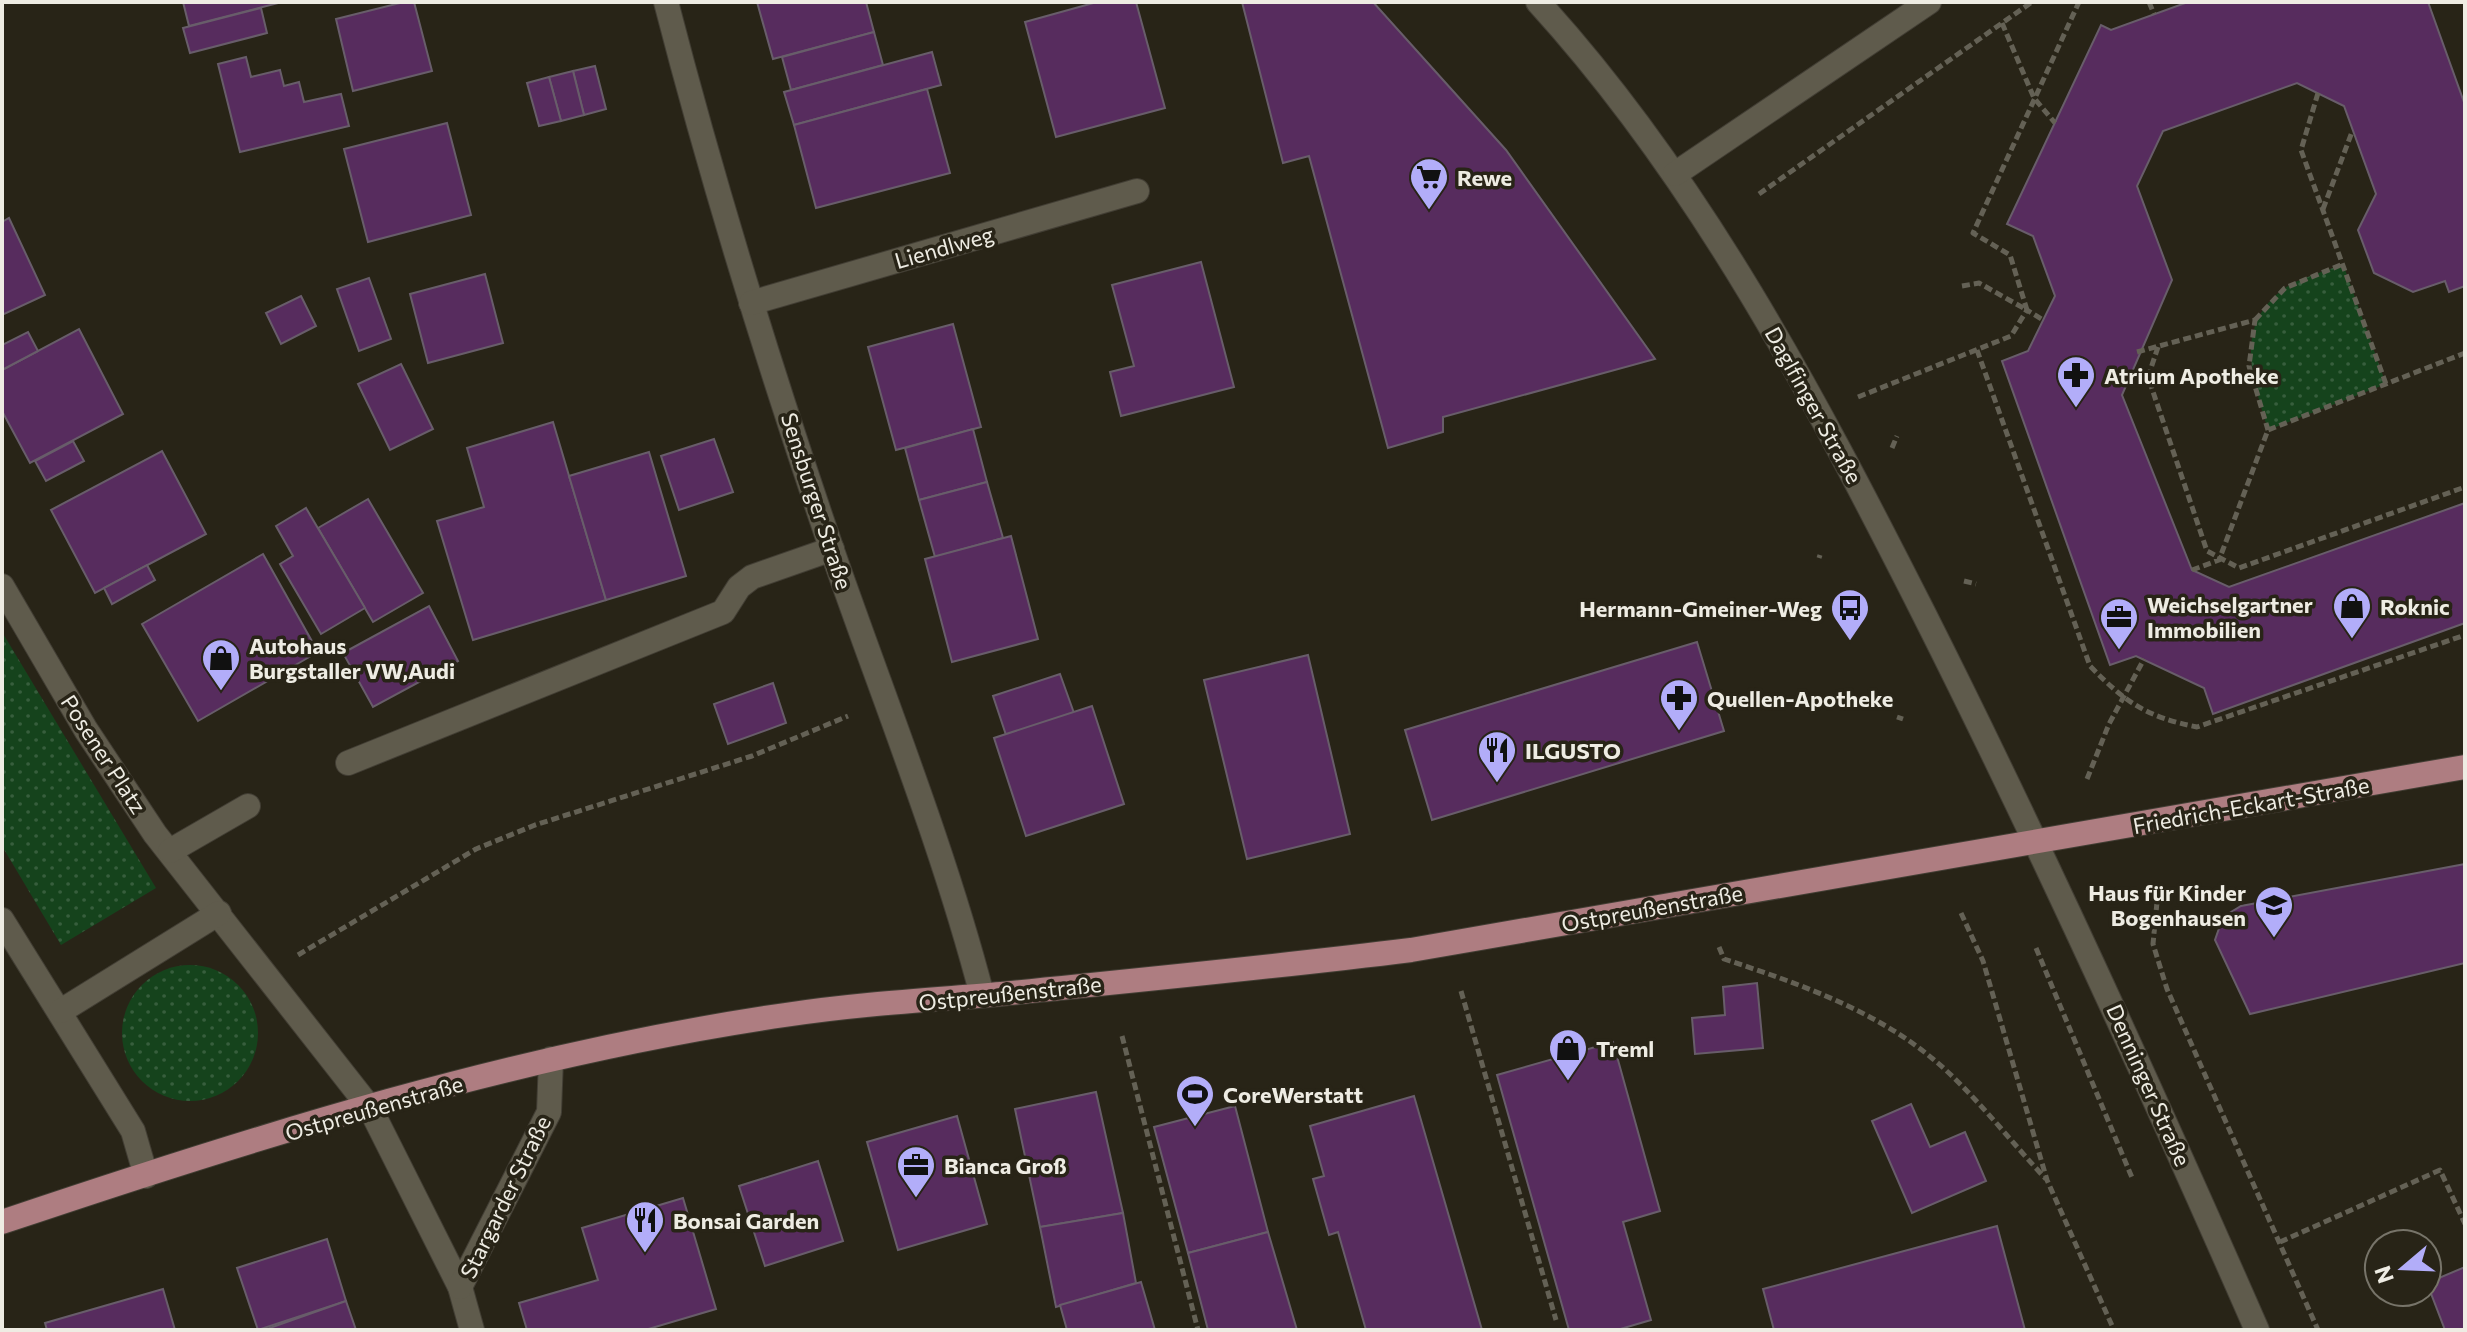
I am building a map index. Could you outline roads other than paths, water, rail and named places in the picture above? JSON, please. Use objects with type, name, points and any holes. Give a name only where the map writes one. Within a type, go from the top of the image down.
[{"type":"main road","name":"Friedrich-Eckart-Straße","points":[[2036,842],[2465,767]]},
{"type":"main road","name":"Ostpreußenstraße","points":[[2,1222],[370,1108],[551,1059],[788,1014],[1411,950],[2036,842]]},
{"type":"street","name":"Sensburger Straße","points":[[666,2],[751,303],[832,549],[960,913],[982,995]]},
{"type":"street","name":"Daglfinger Straße","points":[[1538,2],[1675,174],[1750,288],[1820,413],[2036,842]]},
{"type":"street","points":[[1675,174],[1929,2]]},
{"type":"street","name":"Liendlweg","points":[[751,303],[1137,191]]},
{"type":"street","points":[[348,763],[723,612],[739,587],[752,577],[832,549]]},
{"type":"street","name":"Posener Platz","points":[[2,586],[86,730],[170,851],[370,1108]]},
{"type":"street","points":[[170,851],[248,806]]},
{"type":"street","name":"Denninger Straße","points":[[2036,842],[2163,1115],[2257,1330]]},
{"type":"street","points":[[61,1011],[219,913]]},
{"type":"street","points":[[2,920],[133,1131],[146,1176]]},
{"type":"street","name":"Stargarder Straße","points":[[460,1287],[549,1112],[551,1059]]},
{"type":"street","name":"Stargarder Straße","points":[[370,1108],[460,1287],[472,1330]]},
{"type":"place","name":"Rewe","points":[[1429,211]]},
{"type":"place","name":"Atrium Apotheke","points":[[2076,409]]},
{"type":"place","name":"Roknic","points":[[2352,640]]},
{"type":"place","name":"Hermann-Gmeiner-Weg","points":[[1850,642]]},
{"type":"place","name":"Weichselgartner Immobilien","points":[[2119,651]]},
{"type":"place","name":"Autohaus Burgstaller VW,Audi","points":[[221,692]]},
{"type":"place","name":"Quellen-Apotheke","points":[[1679,732]]},
{"type":"place","name":"ILGUSTO","points":[[1497,784]]},
{"type":"place","name":"Haus für Kinder Bogenhausen","points":[[2274,939]]},
{"type":"place","name":"Treml","points":[[1568,1082]]},
{"type":"place","name":"CoreWerstatt","points":[[1195,1128]]},
{"type":"place","name":"Bianca Groß","points":[[916,1199]]},
{"type":"place","name":"Bonsai Garden","points":[[645,1254]]}]
